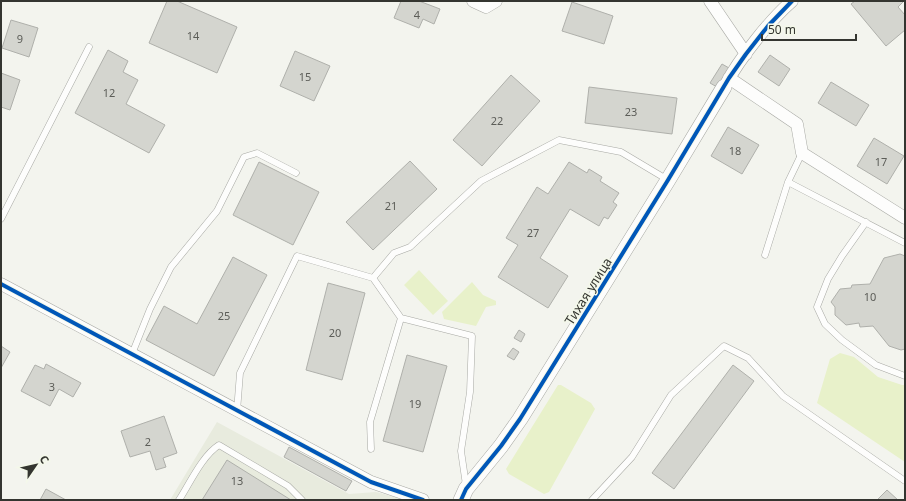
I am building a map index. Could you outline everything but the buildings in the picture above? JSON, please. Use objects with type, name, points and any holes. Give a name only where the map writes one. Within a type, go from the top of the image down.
[{"type":"street","points":[[473,1],[486,7],[496,1]]},
{"type":"street","points":[[710,1],[746,54]]},
{"type":"street","points":[[792,1],[768,26],[726,82],[797,124],[802,153],[905,218]]},
{"type":"street","name":"Тихая улица","points":[[464,494],[501,446],[520,418],[668,180],[726,82]]},
{"type":"street","points":[[1,284],[372,482],[423,500]]},
{"type":"lane","points":[[1,219],[89,47]]},
{"type":"lane","points":[[373,278],[394,253],[410,247],[481,181],[559,140],[621,152],[668,180]]},
{"type":"lane","points":[[132,354],[150,309],[171,267],[217,211],[244,158],[257,153],[296,173]]},
{"type":"lane","points":[[765,255],[788,182],[802,153]]},
{"type":"lane","points":[[788,182],[905,243]]},
{"type":"lane","points":[[866,222],[828,279],[817,307],[825,324],[842,340],[876,365],[905,376]]},
{"type":"lane","points":[[238,411],[240,374],[297,256],[373,278],[401,318],[472,336],[470,392],[461,452],[464,494]]},
{"type":"lane","points":[[371,449],[370,422],[401,318]]},
{"type":"lane","points":[[592,500],[632,457],[671,395],[724,346],[748,358],[783,396],[905,481]]},
{"type":"lane","points":[[179,500],[200,466],[213,448],[219,444],[288,486],[302,500]]},
{"type":"shaded area","points":[[217,422],[349,494],[376,492],[407,500],[170,500]]},
{"type":"green space","points":[[419,270],[448,301],[433,315],[404,285]]},
{"type":"green space","points":[[472,282],[483,295],[496,301],[496,305],[486,307],[476,326],[444,319],[442,312]]},
{"type":"green space","points":[[840,353],[854,357],[878,377],[905,385],[905,462],[817,403],[830,359]]},
{"type":"green space","points":[[558,385],[561,385],[591,403],[595,409],[549,492],[544,494],[509,474],[506,469]]},
{"type":"cycle path","points":[[461,500],[466,489],[501,446],[520,419],[668,180],[729,78],[768,26],[792,1]]},
{"type":"cycle path","points":[[1,284],[371,482],[423,500]]}]
